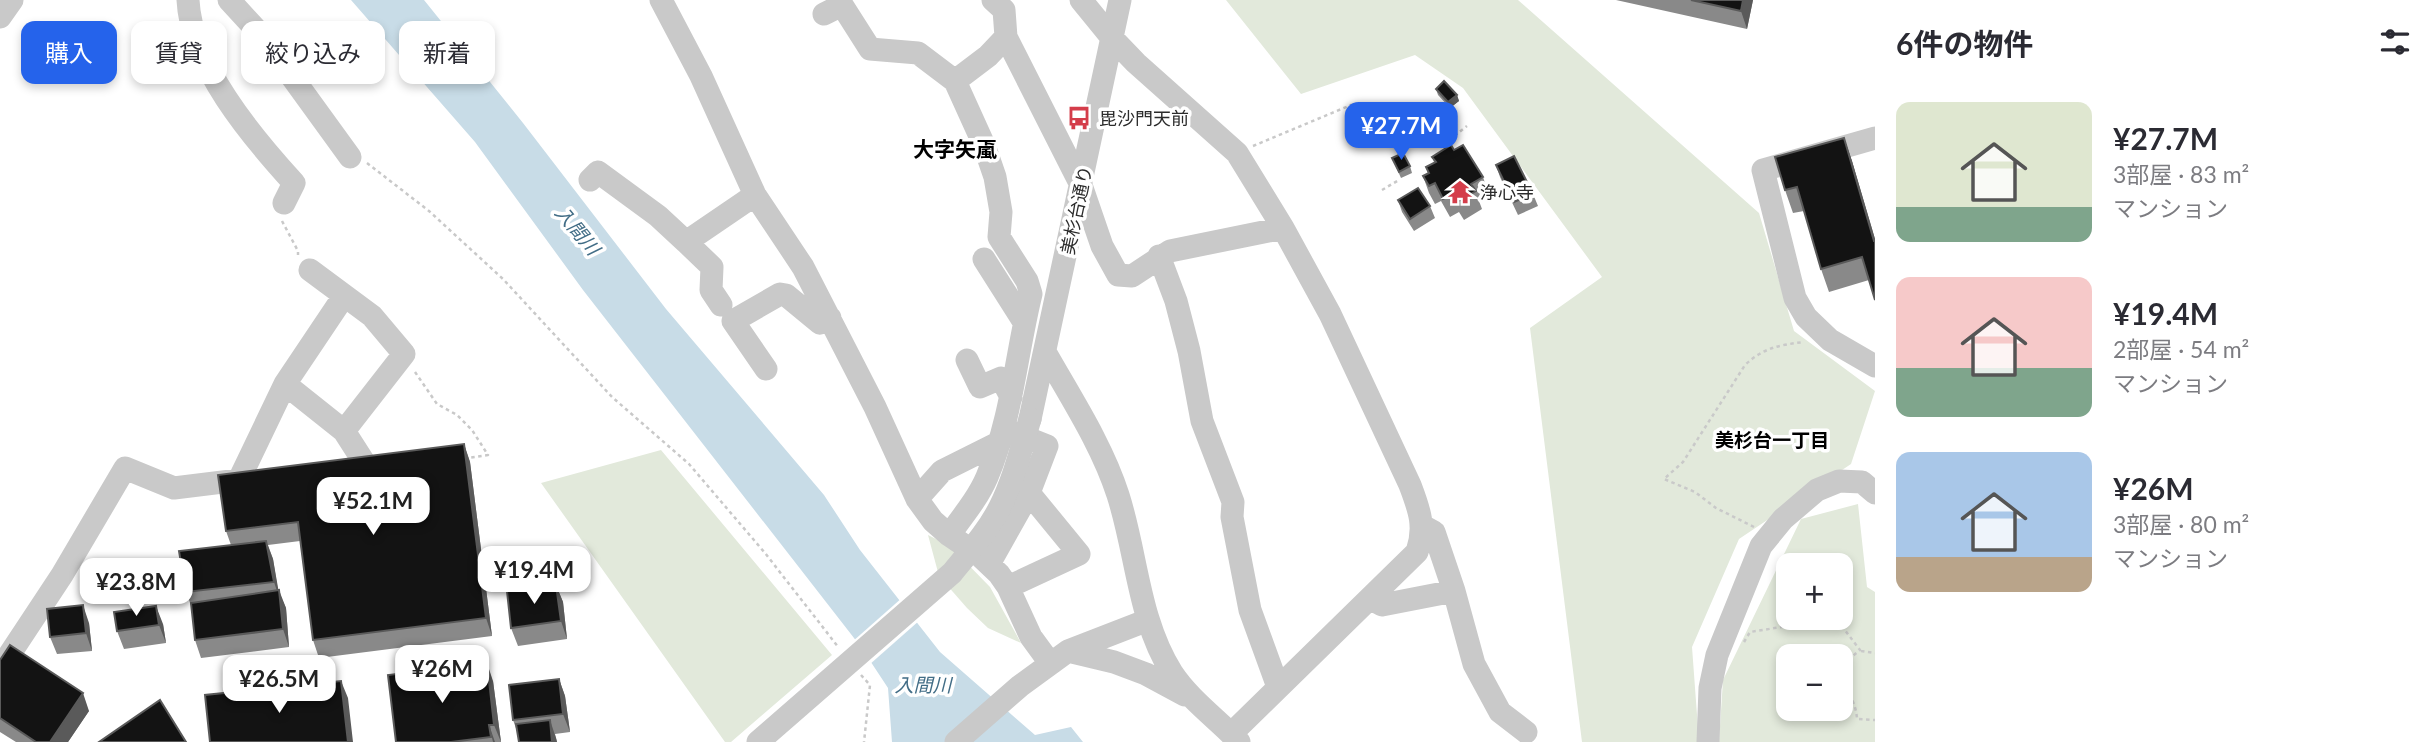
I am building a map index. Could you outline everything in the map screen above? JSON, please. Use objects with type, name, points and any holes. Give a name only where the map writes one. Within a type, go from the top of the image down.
[{"type":"street","points":[[0,17],[12,0]]},
{"type":"street","points":[[188,0],[189,13],[208,70],[258,144],[294,183],[284,203]]},
{"type":"street","points":[[229,0],[262,37],[350,157]]},
{"type":"street","points":[[661,0],[701,76],[755,195],[803,267],[875,407],[917,499],[933,521],[989,564],[1008,587],[1031,637],[1059,657],[1114,662],[1146,674],[1194,700]]},
{"type":"street","points":[[1045,352],[1108,468],[1126,522],[1148,620],[1169,667],[1194,700],[1235,738],[1278,687],[1417,552],[1423,526],[1410,485],[1329,314],[1283,228],[1237,153],[1136,63],[1081,0]]},
{"type":"street","name":"美杉台通り","points":[[758,742],[952,573],[979,541],[999,508],[1014,472],[1030,419],[1120,0]]},
{"type":"street","points":[[998,1],[1004,10],[1006,37],[1081,186],[1102,246],[1118,275],[1132,276],[1170,251],[1283,228]]},
{"type":"street","points":[[824,14],[842,5],[870,49],[918,53],[955,81],[984,145],[995,177],[1001,212],[999,237],[1027,281],[1031,293],[1002,436],[980,491],[948,535]]},
{"type":"street","points":[[955,81],[988,56],[1006,37]]},
{"type":"street","points":[[1875,138],[1763,170],[1795,298],[1806,317],[1830,340],[1875,366]]},
{"type":"street","points":[[590,180],[598,172],[653,221],[686,242],[712,267]]},
{"type":"street","points":[[686,242],[755,195]]},
{"type":"street","points":[[710,225],[714,236],[711,290],[721,305]]},
{"type":"street","points":[[1159,256],[1176,301],[1189,351],[1202,421],[1233,502],[1232,517],[1250,610],[1278,687]]},
{"type":"street","points":[[984,260],[1024,322]]},
{"type":"street","points":[[310,270],[372,316],[404,354],[344,431]]},
{"type":"street","points":[[766,369],[733,321],[780,294],[786,295],[820,323],[830,318]]},
{"type":"street","points":[[0,669],[62,575],[125,468],[174,488],[239,480],[285,384],[344,296]]},
{"type":"street","points":[[967,360],[980,387],[1001,379],[1012,397]]},
{"type":"street","points":[[285,384],[344,431],[369,470]]},
{"type":"street","points":[[917,499],[942,471],[1002,436],[1047,446],[1029,493],[989,564]]},
{"type":"street","points":[[1708,742],[1710,688],[1717,655],[1761,546],[1783,519],[1817,490],[1839,481],[1862,482],[1875,493]]},
{"type":"street","points":[[1008,587],[1079,554],[1029,493]]},
{"type":"street","points":[[1423,526],[1434,532],[1474,664],[1500,712],[1527,732]]},
{"type":"street","points":[[1371,599],[1382,605],[1454,591]]},
{"type":"street","points":[[956,742],[1020,686],[1059,657],[1148,620]]},
{"type":"path","points":[[1237,153],[1332,111],[1360,104],[1373,107]]},
{"type":"path","points":[[1448,141],[1467,126]]},
{"type":"path","points":[[350,157],[359,156],[429,211],[503,279],[611,397],[690,464],[765,553],[844,654]]},
{"type":"path","points":[[1382,190],[1399,180]]},
{"type":"path","points":[[284,203],[277,211],[298,251],[297,261],[310,270]]},
{"type":"path","points":[[1751,525],[1716,508],[1695,492],[1664,479],[1683,462],[1745,365],[1758,353],[1800,342]]},
{"type":"path","points":[[404,354],[437,404],[457,415],[472,430],[488,455],[461,458]]},
{"type":"path","points":[[1738,651],[1750,632],[1819,621],[1841,625],[1860,650],[1875,653]]},
{"type":"path","points":[[1860,650],[1843,664],[1841,676],[1857,709],[1857,719],[1875,720]]},
{"type":"path","points":[[861,675],[870,685],[864,742]]},
{"type":"shaded area","points":[[1226,0],[1518,0],[1759,213],[1794,331],[1875,391],[1851,464],[1739,539],[1692,647],[1699,742],[1582,742],[1530,328],[1602,277],[1463,88],[1415,55],[1301,94]]},
{"type":"shaded area","points":[[661,450],[832,655],[731,742],[725,742],[541,483]]},
{"type":"shaded area","points":[[1858,504],[1867,587],[1875,592],[1875,742],[1719,742],[1723,680],[1776,571],[1776,630],[1853,630],[1853,553],[1785,553],[1801,519]]},
{"type":"shaded area","points":[[928,535],[950,546],[990,587],[1021,643],[988,628],[939,576]]},
{"type":"water","name":"入間川","points":[[351,0],[424,0],[441,21],[399,21],[399,55],[385,39],[385,21],[369,21]]},
{"type":"water","name":"入間川","points":[[424,84],[492,84],[666,309],[824,495],[860,550],[940,652],[1035,735],[1071,727],[1083,742],[892,742],[888,688],[861,647],[583,290],[475,142]]},
{"type":"pier","points":[[903,597],[920,620],[869,665],[852,642]]},
{"type":"building","points":[[1691,0],[1743,0],[1741,11]]},
{"type":"building","points":[[1444,81],[1457,95],[1448,102],[1436,89]]},
{"type":"building","points":[[1380,118],[1387,132],[1373,138],[1366,126]]},
{"type":"building","points":[[1844,138],[1875,241],[1875,300],[1862,257],[1821,269],[1797,187],[1785,190],[1775,157]]},
{"type":"building","points":[[1451,145],[1454,150],[1463,145],[1483,177],[1471,184],[1476,191],[1457,202],[1453,194],[1443,199],[1435,183],[1429,186],[1423,176],[1429,173],[1426,167],[1436,162],[1432,157]]},
{"type":"building","points":[[1403,153],[1410,166],[1399,172],[1392,158]]},
{"type":"building","points":[[1514,156],[1533,194],[1514,202],[1496,165]]},
{"type":"building","points":[[1418,188],[1430,206],[1410,219],[1398,200]]},
{"type":"building","points":[[464,444],[486,618],[313,640],[298,522],[226,531],[218,475]]},
{"type":"building","points":[[266,541],[274,582],[186,592],[179,551]]},
{"type":"building","points":[[556,585],[561,621],[511,628],[507,591]]},
{"type":"building","points":[[279,590],[283,629],[195,640],[191,603]]},
{"type":"building","points":[[83,605],[86,633],[50,637],[47,609]]},
{"type":"building","points":[[156,606],[159,625],[117,631],[114,612]]},
{"type":"building","points":[[10,645],[83,693],[50,742],[36,742],[0,718],[0,660]]},
{"type":"building","points":[[487,663],[494,725],[489,725],[491,737],[451,742],[396,742],[388,675]]},
{"type":"building","points":[[559,679],[563,714],[513,720],[509,685]]},
{"type":"building","points":[[341,681],[348,742],[210,742],[205,695]]},
{"type":"building","points":[[160,700],[186,742],[99,742]]},
{"type":"building","points":[[550,720],[552,742],[519,742],[516,724]]},
{"type":"place","name":"毘沙門天前","points":[[1079,118]]},
{"type":"place","name":"浄心寺","points":[[1460,192]]},
{"type":"district","name":"大字矢颪","points":[[955,148]]},
{"type":"district","name":"美杉台一丁目","points":[[1772,439]]}]
